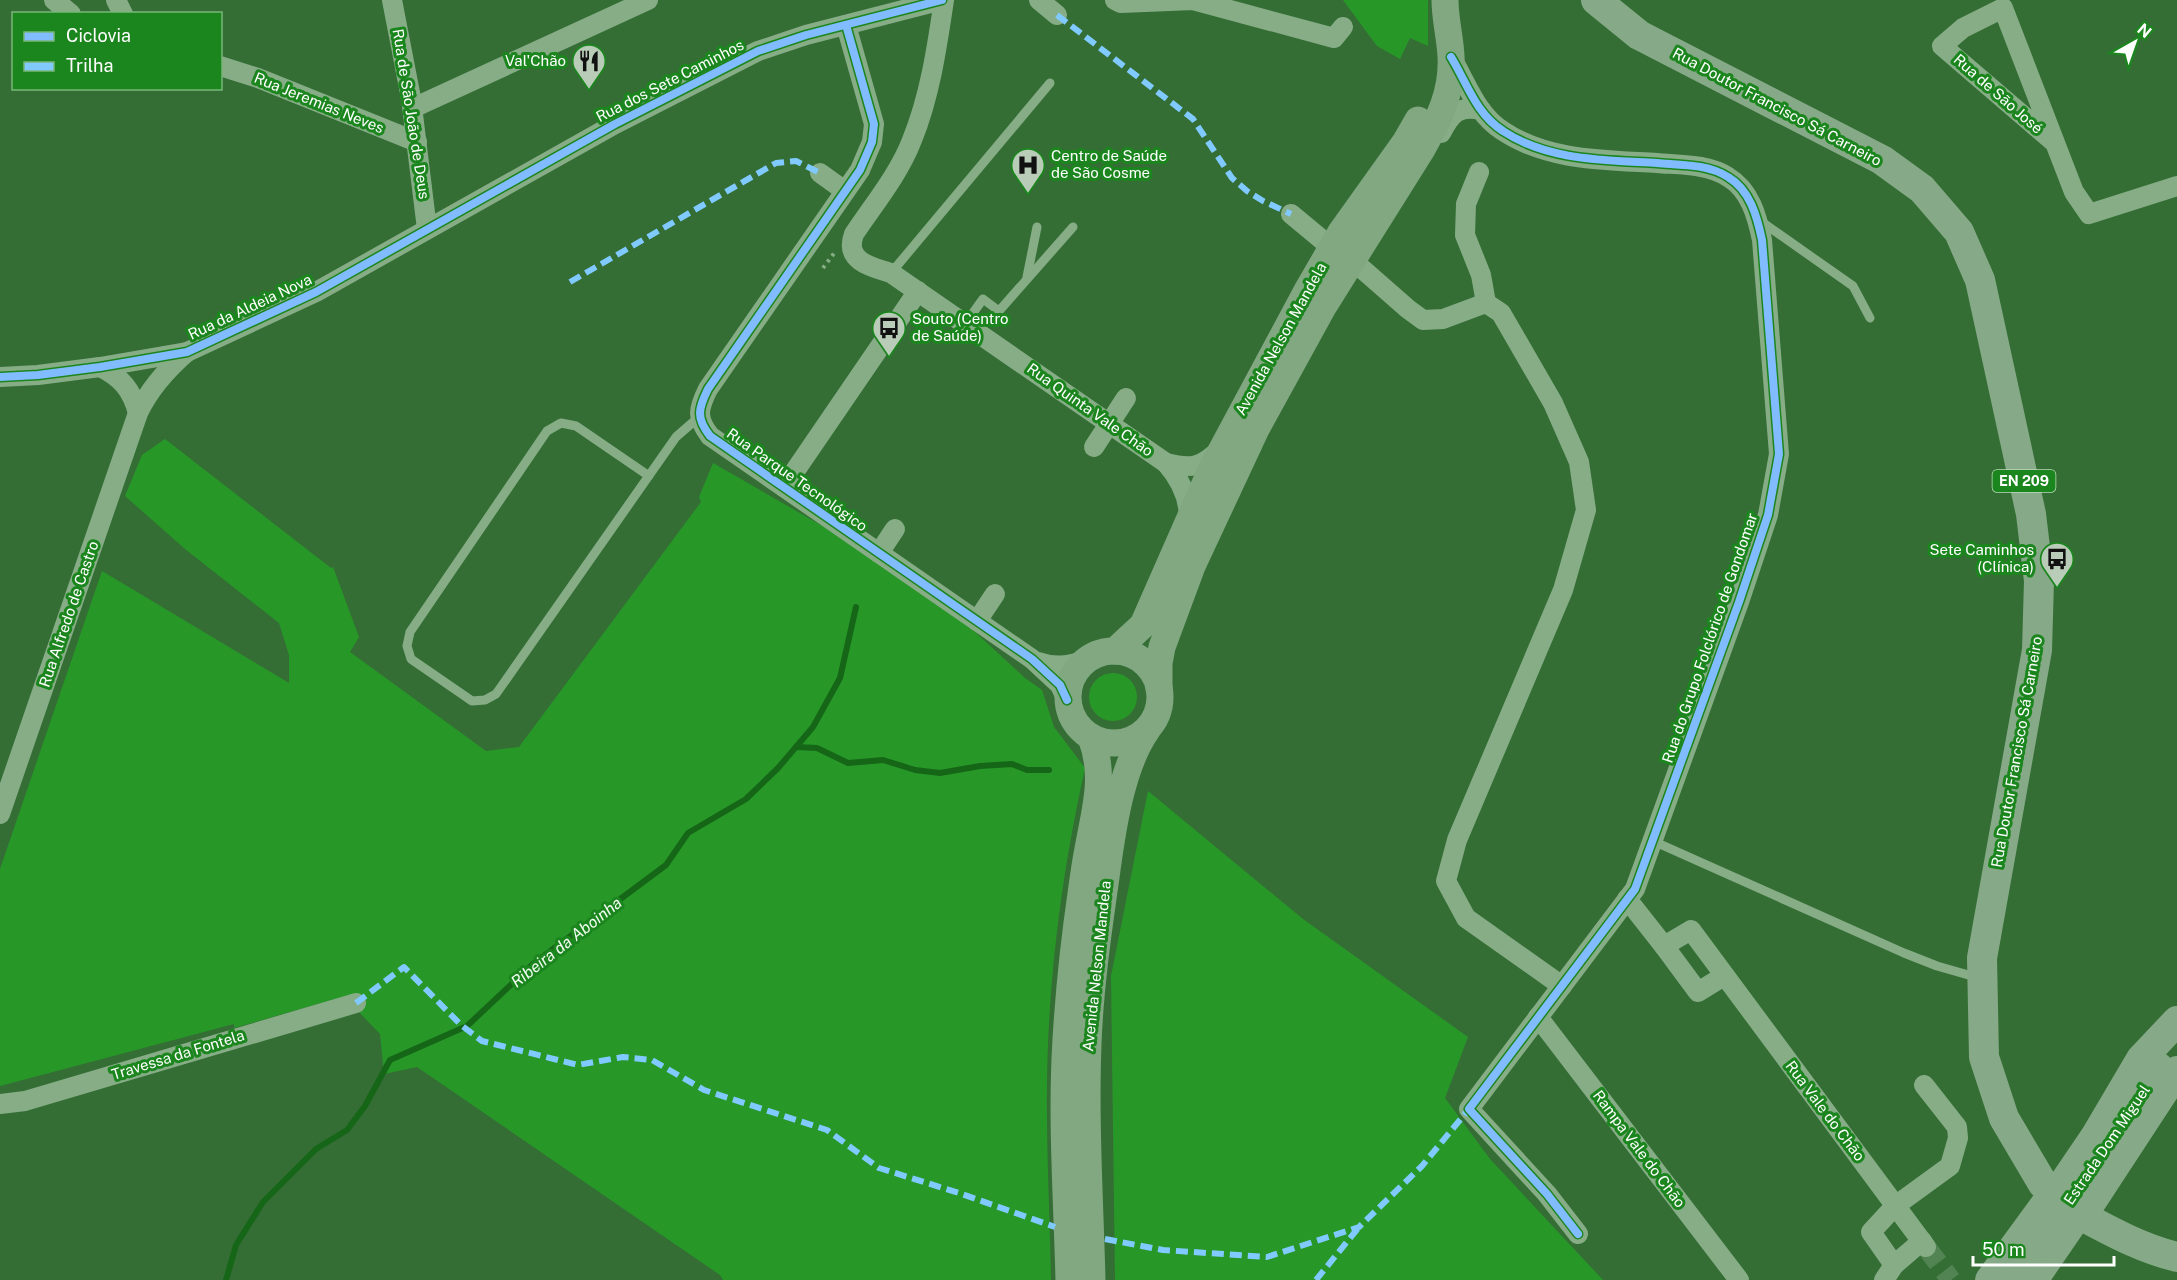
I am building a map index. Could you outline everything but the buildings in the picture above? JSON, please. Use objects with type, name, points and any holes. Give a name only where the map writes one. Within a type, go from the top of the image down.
[{"type":"main road","points":[[1445,0],[1447,28]]},
{"type":"main road","name":"Rua Doutor Francisco Sá Carneiro","points":[[1596,0],[1639,35],[1882,160],[1922,189],[1959,232],[1980,280],[2031,514],[2039,581],[2037,650],[1982,958],[1984,1057],[2004,1118],[2043,1184],[2054,1194]]},
{"type":"main road","name":"Avenida Nelson Mandela","points":[[1115,651],[1143,625],[1222,447],[1283,334],[1342,254],[1398,190],[1437,124],[1447,100],[1451,57],[1447,28]]},
{"type":"main road","name":"Avenida Nelson Mandela","points":[[1159,688],[1159,663],[1162,647],[1192,566],[1256,429],[1323,306],[1342,254],[1419,120],[1433,89],[1447,28]]},
{"type":"main road","points":[[1115,651],[1130,654],[1143,662],[1153,674],[1159,688],[1159,706],[1155,718],[1146,730],[1134,739],[1120,743],[1105,743],[1079,728],[1071,715],[1067,700],[1069,685],[1076,671],[1086,660],[1100,653],[1115,651]]},
{"type":"main road","name":"Avenida Nelson Mandela","points":[[1092,1280],[1088,1073],[1094,963],[1110,845],[1132,756],[1146,730]]},
{"type":"main road","name":"Avenida Nelson Mandela","points":[[1069,1280],[1065,1042],[1079,910],[1098,798],[1097,754],[1091,737]]},
{"type":"main road","points":[[1997,1280],[2095,1137],[2141,1059],[2177,1021]]},
{"type":"main road","name":"Estrada Dom Miguel","points":[[1997,1280],[2109,1145],[2168,1069],[2177,1038]]},
{"type":"main road","points":[[2033,1280],[2122,1156],[2168,1069]]},
{"type":"main road","name":"EN 209","points":[[2054,1194],[2049,1210],[2055,1220],[2066,1224],[2079,1217],[2162,1254],[2177,1257]]},
{"type":"street","points":[[54,0],[69,12]]},
{"type":"street","name":"Rua de São João de Deus","points":[[392,0],[412,108],[427,229]]},
{"type":"street","points":[[412,108],[648,0]]},
{"type":"street","name":"Rua dos Sete Caminhos","points":[[427,229],[615,124],[758,51],[806,35],[943,0]]},
{"type":"street","name":"Rua Quinta Vale Chão","points":[[943,0],[924,106],[912,141],[898,167],[854,234],[850,244],[854,255],[867,266],[891,273],[1166,463],[1177,475],[1185,492],[1189,506],[1189,518]]},
{"type":"street","points":[[1039,0],[1057,15]]},
{"type":"street","points":[[1115,0],[1121,3],[1193,0],[1334,38],[1343,27]]},
{"type":"street","name":"Rua de São José","points":[[2055,143],[1942,46],[1964,28],[2003,8],[2074,192],[2089,214],[2177,186]]},
{"type":"street","points":[[699,417],[700,404],[708,389],[860,170],[872,142],[874,124],[846,25]]},
{"type":"street","name":"Rua do Grupo Folclórico de Gondomar","points":[[1451,57],[1481,110],[1500,130],[1520,142],[1547,152],[1593,160],[1685,165],[1713,170],[1729,177],[1746,193],[1758,219],[1762,240],[1779,454],[1768,515],[1739,602],[1635,889],[1469,1109],[1547,1194],[1578,1234]]},
{"type":"street","name":"Rua Jeremias Neves","points":[[222,67],[258,78],[417,142]]},
{"type":"street","points":[[1398,190],[1433,148],[1454,113],[1465,108],[1481,110]]},
{"type":"street","points":[[1479,172],[1466,204],[1465,235],[1481,275],[1486,303],[1501,313],[1553,403],[1579,462],[1586,510],[1563,590],[1458,840],[1446,881],[1466,918],[1562,986]]},
{"type":"street","points":[[820,173],[845,191]]},
{"type":"street","points":[[1291,214],[1423,320],[1443,319],[1486,303]]},
{"type":"street","name":"Rua da Aldeia Nova","points":[[0,376],[38,375],[187,352],[316,291],[427,229]]},
{"type":"street","points":[[784,487],[918,291]]},
{"type":"street","name":"Rua Alfredo de Castro","points":[[0,814],[138,413],[148,394],[165,371],[187,352]]},
{"type":"street","points":[[100,367],[113,373],[123,382],[135,399],[138,413]]},
{"type":"street","points":[[1094,447],[1126,398]]},
{"type":"street","name":"Rua Parque Tecnológico","points":[[699,417],[710,436],[1032,659],[1060,685],[1067,700]]},
{"type":"street","name":"Rua Quinta Vale Chão","points":[[1166,463],[1186,468],[1200,464],[1213,457],[1222,447]]},
{"type":"street","points":[[879,553],[895,529]]},
{"type":"street","points":[[977,621],[995,594]]},
{"type":"street","name":"Rua Parque Tecnológico","points":[[1032,659],[1048,666],[1060,666],[1086,660]]},
{"type":"street","points":[[1627,899],[1698,992],[1725,976]]},
{"type":"street","name":"Rua Vale do Chão","points":[[1664,946],[1691,930],[1924,1244],[1889,1272]]},
{"type":"street","name":"Travessa da Fontela","points":[[0,1104],[25,1101],[356,1003]]},
{"type":"street","name":"Rampa Vale do Chão","points":[[1538,1017],[1739,1280]]},
{"type":"street","points":[[1889,1272],[1871,1232],[1895,1206],[1950,1166],[1958,1138],[1957,1127],[1924,1084]]},
{"type":"lane","points":[[891,273],[1050,83]]},
{"type":"lane","points":[[1758,219],[1853,286],[1870,318]]},
{"type":"lane","points":[[1027,279],[1037,227]]},
{"type":"lane","points":[[964,324],[982,299],[999,311],[1073,227]]},
{"type":"lane","points":[[649,476],[576,426],[561,423],[548,431],[410,632],[407,646],[411,659],[472,701],[485,700],[496,694],[649,476],[676,437],[699,417]]},
{"type":"lane","points":[[1653,841],[1904,953],[1937,966],[1983,979]]},
{"type":"path","points":[[823,268],[838,248]]},
{"type":"green space","points":[[1343,0],[1428,0],[1428,46],[1410,38],[1400,59],[1377,46]]},
{"type":"green space","points":[[165,439],[331,568],[333,567],[359,637],[350,652],[486,751],[519,747],[701,502],[699,497],[713,463],[885,562],[974,631],[1025,678],[1042,690],[1054,727],[1085,768],[1063,885],[1050,1004],[1047,1108],[1051,1280],[723,1280],[720,1275],[417,1067],[384,1074],[380,1034],[355,1008],[335,999],[234,1028],[234,1024],[0,1086],[0,869],[102,571],[289,683],[289,655],[279,623],[185,549],[125,496],[142,455]]},
{"type":"green space","points":[[1108,673],[1118,673],[1130,680],[1137,692],[1137,702],[1130,714],[1118,721],[1108,721],[1093,710],[1089,702],[1089,692],[1100,677]]},
{"type":"green space","points":[[1148,791],[1303,919],[1468,1037],[1445,1098],[1490,1159],[1603,1280],[1115,1280],[1111,976]]},
{"type":"waterway","name":"Ribeira da Aboinha","points":[[226,1280],[236,1245],[263,1202],[316,1149],[347,1130],[365,1106],[390,1060],[467,1026],[533,964],[666,865],[688,833],[746,799],[778,768],[813,727],[840,678],[856,607]]},
{"type":"waterway","points":[[796,747],[817,748],[848,763],[883,760],[915,770],[940,773],[980,766],[1012,764],[1027,770],[1049,770]]},
{"type":"tunnel","points":[[1926,1247],[1951,1280]]},
{"type":"marked path","points":[[1057,15],[1193,119],[1232,178],[1247,191],[1291,214]]},
{"type":"marked path","points":[[570,282],[776,163],[796,161],[820,173]]},
{"type":"marked path","points":[[356,1003],[404,967],[461,1025],[482,1041],[578,1065],[623,1057],[652,1060],[704,1090],[827,1130],[879,1168],[1055,1227]]},
{"type":"marked path","points":[[1105,1239],[1163,1250],[1267,1257],[1359,1227],[1422,1166],[1469,1109]]},
{"type":"marked path","points":[[1316,1280],[1359,1227]]},
{"type":"cycle path","points":[[0,377],[100,367],[187,352],[316,292],[615,124],[758,51],[806,35],[942,0]]},
{"type":"cycle path","points":[[846,25],[874,124],[872,142],[860,170],[708,389],[700,413],[702,424],[710,436],[1032,659],[1060,685],[1067,700]]},
{"type":"cycle path","points":[[1451,57],[1479,107],[1503,131],[1520,141],[1558,154],[1694,166],[1720,173],[1736,182],[1747,196],[1755,213],[1762,240],[1779,454],[1768,515],[1739,602],[1635,889],[1469,1109],[1547,1194],[1578,1234]]},
{"type":"place","name":"Val'Chão","points":[[589,90]]},
{"type":"place","name":"Centro de Saúde de São Cosme","points":[[1028,194]]},
{"type":"place","name":"Souto (Centro de Saúde)","points":[[889,357]]},
{"type":"place","name":"Sete Caminhos (Clínica)","points":[[2057,588]]}]
